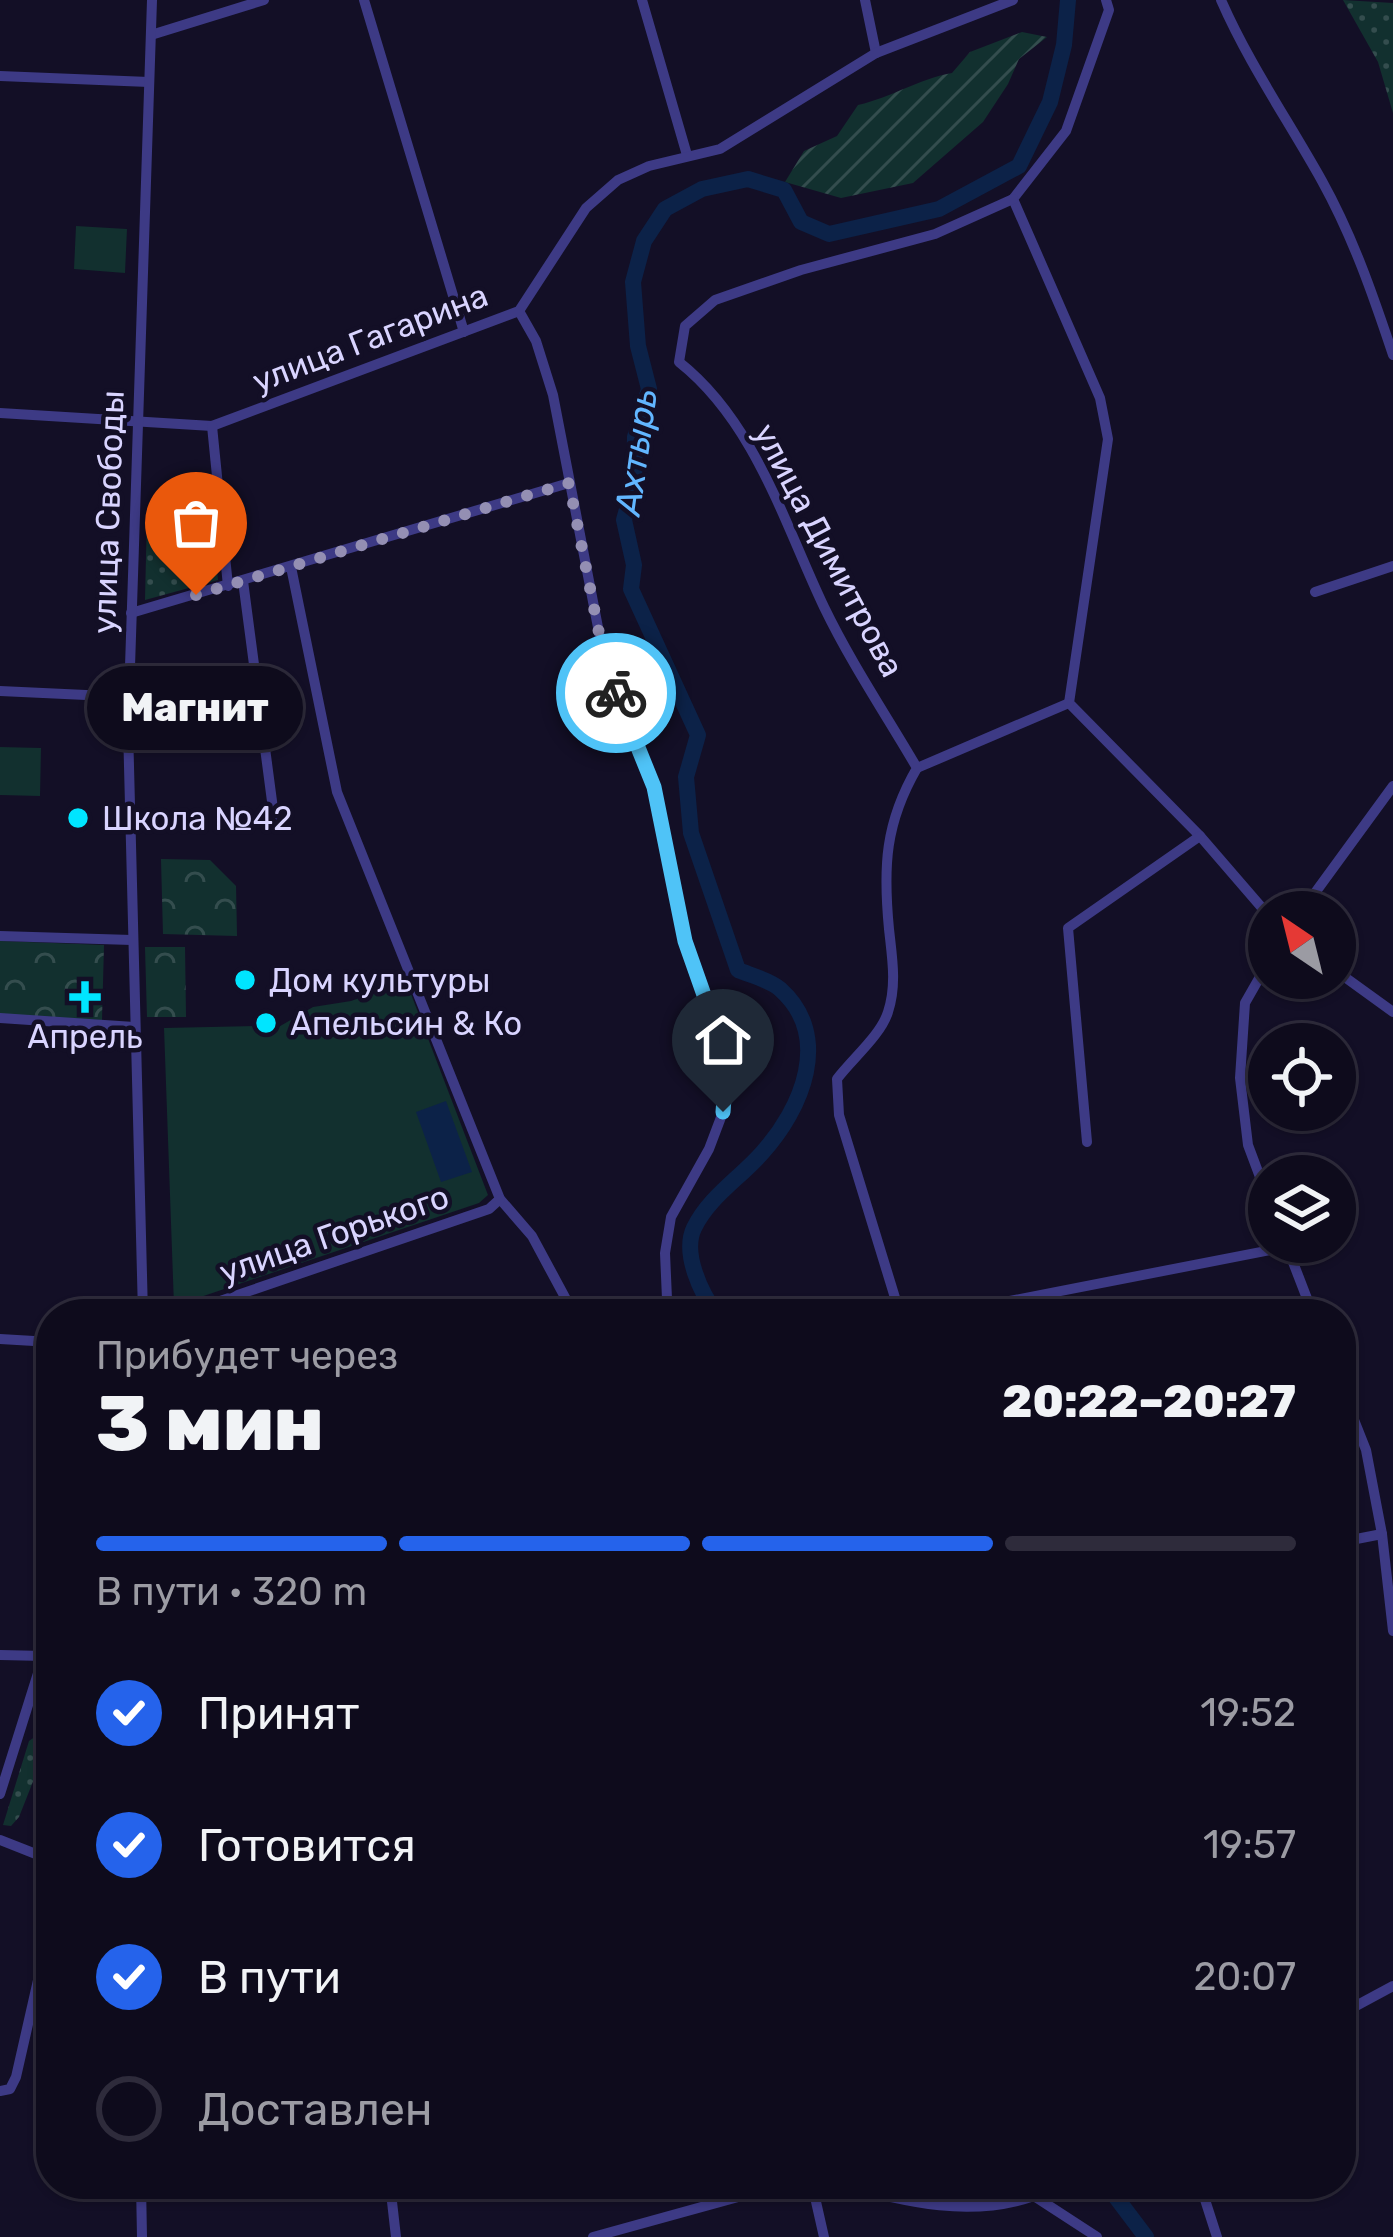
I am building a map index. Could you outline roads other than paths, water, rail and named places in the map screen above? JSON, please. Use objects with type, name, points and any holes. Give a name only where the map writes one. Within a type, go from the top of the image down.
[{"type":"street","name":"улица Свободы","points":[[143,1299],[129,697],[152,0]]},
{"type":"street","points":[[151,35],[264,0]]},
{"type":"street","points":[[364,0],[464,332]]},
{"type":"street","points":[[642,0],[687,155]]},
{"type":"street","points":[[865,0],[876,52]]},
{"type":"street","name":"улица Гагарина","points":[[0,413],[212,426],[519,311],[586,208],[617,180],[687,155],[720,149],[876,52],[1012,0]]},
{"type":"street","points":[[1069,703],[1108,440],[1100,398],[1013,199],[1066,131],[1109,10],[1106,0]]},
{"type":"street","points":[[1222,0],[1241,46],[1323,183],[1363,264],[1393,355]]},
{"type":"street","points":[[0,76],[149,82]]},
{"type":"street","name":"улица Димитрова","points":[[917,768],[826,612],[755,455],[702,380],[679,362],[685,326],[715,300],[801,270],[935,234],[1013,199]]},
{"type":"street","points":[[519,311],[536,340],[553,395],[602,648],[654,787],[685,941],[726,1073],[723,1112],[671,1217],[665,1253],[667,1299]]},
{"type":"street","points":[[212,426],[228,586]]},
{"type":"street","points":[[131,613],[569,483]]},
{"type":"street","points":[[1315,592],[1393,566]]},
{"type":"street","points":[[291,567],[337,792],[500,1199],[532,1236],[566,1299]]},
{"type":"street","points":[[243,581],[275,824]]},
{"type":"street","points":[[0,691],[129,697]]},
{"type":"street","points":[[895,1299],[839,1114],[837,1078],[887,1018],[894,984],[886,898],[888,847],[896,803],[917,768],[1069,703]]},
{"type":"street","points":[[1069,703],[1248,892]]},
{"type":"street","points":[[1316,891],[1393,786]]},
{"type":"street","points":[[1087,1142],[1068,928],[1200,836]]},
{"type":"street","points":[[0,936],[132,940]]},
{"type":"street","points":[[1356,985],[1393,1012]]},
{"type":"street","points":[[1248,998],[1240,1078],[1252,1155]]},
{"type":"street","points":[[0,1018],[134,1027]]},
{"type":"street","name":"улица Горького","points":[[226,1299],[490,1209],[500,1199]]},
{"type":"street","points":[[1016,1299],[1248,1252]]},
{"type":"street","points":[[1293,1263],[1306,1299]]},
{"type":"street","points":[[0,1340],[36,1341]]},
{"type":"street","points":[[1356,1425],[1366,1450],[1382,1534],[1393,1630]]},
{"type":"street","points":[[1356,1539],[1382,1534]]},
{"type":"street","points":[[0,1654],[36,1656]]},
{"type":"street","points":[[0,1794],[36,1688]]},
{"type":"street","points":[[0,1840],[36,1854]]},
{"type":"street","points":[[1356,2006],[1393,1987]]},
{"type":"street","points":[[0,2091],[10,2089],[16,2078],[36,1989]]},
{"type":"street","points":[[141,2199],[142,2237]]},
{"type":"street","points":[[392,2199],[396,2237]]},
{"type":"street","points":[[593,2237],[731,2199]]},
{"type":"street","points":[[815,2199],[824,2237]]},
{"type":"street","points":[[898,2199],[985,2208],[1026,2199]]},
{"type":"street","points":[[1039,2199],[1096,2237]]},
{"type":"street","points":[[1205,2199],[1217,2237]]},
{"type":"water","points":[[446,1101],[472,1172],[441,1182],[416,1112]]},
{"type":"waterway","name":"Ахтырь","points":[[707,1299],[692,1261],[694,1228],[789,1115],[806,1072],[808,1050],[796,1008],[780,989],[738,970],[691,833],[686,777],[698,735],[631,589],[634,565],[624,520],[634,484],[635,437],[649,389],[638,346],[633,282],[644,241],[665,209],[702,189],[748,179],[784,190],[801,222],[829,234],[939,209],[1019,166],[1050,102],[1064,45],[1068,0]]},
{"type":"waterway","name":"Ахтырь","points":[[1117,2199],[1146,2237]]},
{"type":"place","name":"Магнит","points":[[196,595]]},
{"type":"place","name":"Школа №42","points":[[78,818]]},
{"type":"place","name":"Дом культуры","points":[[245,980]]},
{"type":"place","name":"Апрель","points":[[85,997]]},
{"type":"place","name":"Апельсин & Ко","points":[[266,1023]]}]
